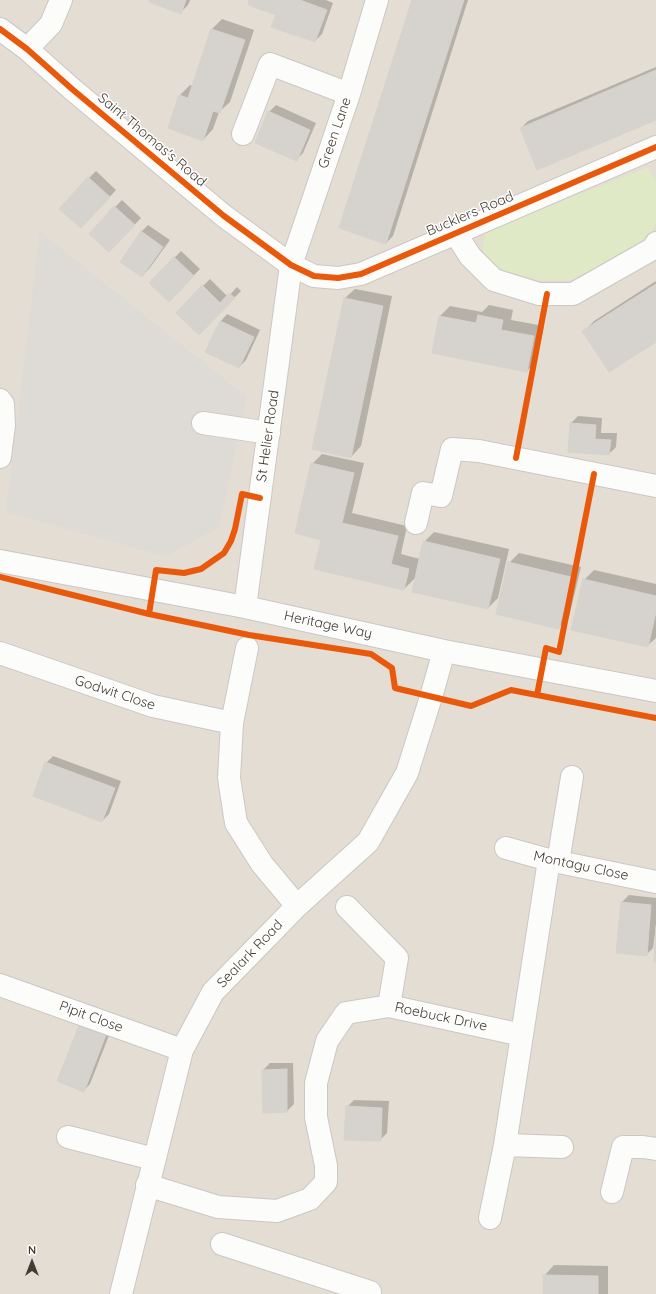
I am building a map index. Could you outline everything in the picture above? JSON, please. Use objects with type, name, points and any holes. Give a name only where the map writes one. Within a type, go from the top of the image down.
[{"type":"street","points":[[27,49],[51,24],[61,0]]},
{"type":"street","name":"Green Lane","points":[[291,265],[349,94],[377,0]]},
{"type":"street","name":"Saint Thomas's Road","points":[[0,30],[27,49],[72,89],[218,211],[291,265]]},
{"type":"street","points":[[243,134],[270,64],[349,94]]},
{"type":"street","name":"Bucklers Road","points":[[291,265],[314,276],[338,278],[361,274],[656,147]]},
{"type":"street","name":"Bucklers Road","points":[[456,234],[470,256],[494,280],[539,294],[573,294],[654,248],[656,243]]},
{"type":"street","name":"St Helier Road","points":[[245,607],[291,265]]},
{"type":"street","points":[[0,400],[3,404],[4,425],[0,457]]},
{"type":"street","points":[[203,423],[269,433]]},
{"type":"street","points":[[416,523],[423,493],[441,496],[452,449],[479,452],[656,486]]},
{"type":"street","name":"Heritage Way","points":[[0,561],[245,607],[444,651],[656,691]]},
{"type":"street","points":[[247,648],[232,723],[229,778],[236,823],[262,864],[298,906]]},
{"type":"street","name":"Sealark Road","points":[[121,1294],[147,1185],[182,1050],[213,992],[298,906],[368,842],[407,773],[444,651]]},
{"type":"street","name":"Godwit Close","points":[[0,654],[153,706],[232,723]]},
{"type":"street","points":[[490,1218],[505,1145],[522,1034],[553,861],[572,777]]},
{"type":"street","name":"Montagu Close","points":[[506,848],[553,861],[656,882]]},
{"type":"street","points":[[347,906],[398,958],[389,1006]]},
{"type":"street","name":"Pipit Close","points":[[0,985],[182,1050]]},
{"type":"street","name":"Roebuck Drive","points":[[147,1185],[218,1207],[278,1211],[310,1199],[326,1182],[326,1166],[316,1117],[316,1083],[327,1041],[346,1013],[389,1006],[522,1034]]},
{"type":"street","points":[[68,1137],[154,1159]]},
{"type":"street","points":[[505,1145],[562,1147]]},
{"type":"street","points":[[612,1192],[623,1147],[643,1147],[656,1149]]},
{"type":"street","points":[[222,1244],[370,1292],[369,1294]]},
{"type":"shaded area","points":[[0,0],[656,0],[656,1294],[0,1294]]},
{"type":"shaded area","points":[[40,232],[247,397],[219,527],[166,556],[6,512]]},
{"type":"green space","points":[[648,167],[656,182],[656,223],[648,242],[571,280],[541,280],[501,271],[482,254],[485,232]]},
{"type":"building","points":[[149,0],[186,0],[181,14],[149,2]]},
{"type":"building","points":[[249,0],[300,0],[327,10],[315,42],[271,27],[276,15],[248,5]]},
{"type":"building","points":[[412,0],[464,0],[386,244],[339,228]]},
{"type":"building","points":[[211,29],[245,40],[220,113],[213,111],[203,141],[168,128],[179,95],[188,98]]},
{"type":"building","points":[[656,70],[656,120],[537,170],[520,128]]},
{"type":"building","points":[[268,111],[310,130],[297,161],[255,143]]},
{"type":"building","points":[[88,177],[110,197],[81,228],[59,209]]},
{"type":"building","points":[[114,206],[135,225],[109,252],[89,234]]},
{"type":"building","points":[[141,231],[163,247],[142,277],[120,262]]},
{"type":"building","points":[[174,257],[194,276],[169,302],[149,283]]},
{"type":"building","points":[[656,284],[656,342],[609,372],[582,331]]},
{"type":"building","points":[[202,285],[220,303],[229,293],[235,298],[199,335],[176,313]]},
{"type":"building","points":[[344,298],[383,306],[351,458],[312,449]]},
{"type":"building","points":[[478,315],[503,320],[501,330],[534,336],[527,372],[432,353],[439,316],[476,323]]},
{"type":"building","points":[[220,321],[254,337],[239,368],[205,352]]},
{"type":"building","points":[[570,423],[596,425],[595,439],[611,440],[609,455],[568,452]]},
{"type":"building","points":[[311,463],[354,473],[342,523],[398,536],[391,564],[409,569],[404,590],[314,569],[321,540],[295,533]]},
{"type":"building","points":[[423,541],[500,559],[488,609],[412,592]]},
{"type":"building","points":[[508,562],[571,577],[559,629],[496,614]]},
{"type":"building","points":[[583,579],[656,596],[656,612],[648,647],[571,630]]},
{"type":"building","points":[[45,762],[115,788],[102,822],[33,796]]},
{"type":"building","points":[[621,902],[651,905],[647,956],[616,953]]},
{"type":"building","points":[[656,926],[656,962],[654,962]]},
{"type":"building","points":[[83,1016],[109,1027],[84,1092],[57,1081]]},
{"type":"building","points":[[287,1069],[287,1112],[263,1113],[262,1070]]},
{"type":"building","points":[[346,1106],[382,1108],[381,1141],[344,1140]]},
{"type":"building","points":[[543,1275],[598,1276],[598,1294],[543,1294]]},
{"type":"cycle path","points":[[0,29],[27,49],[72,89],[224,216],[291,265],[314,276],[338,278],[361,274],[656,147]]},
{"type":"cycle path","points":[[516,458],[547,294]]},
{"type":"cycle path","points":[[537,695],[546,648],[559,652],[594,474]]},
{"type":"cycle path","points":[[149,614],[156,570],[184,573],[201,569],[224,553],[231,541],[242,494],[260,498]]},
{"type":"cycle path","points":[[0,577],[149,614],[249,635],[371,654],[392,668],[395,688],[471,706],[511,690],[656,718]]}]
